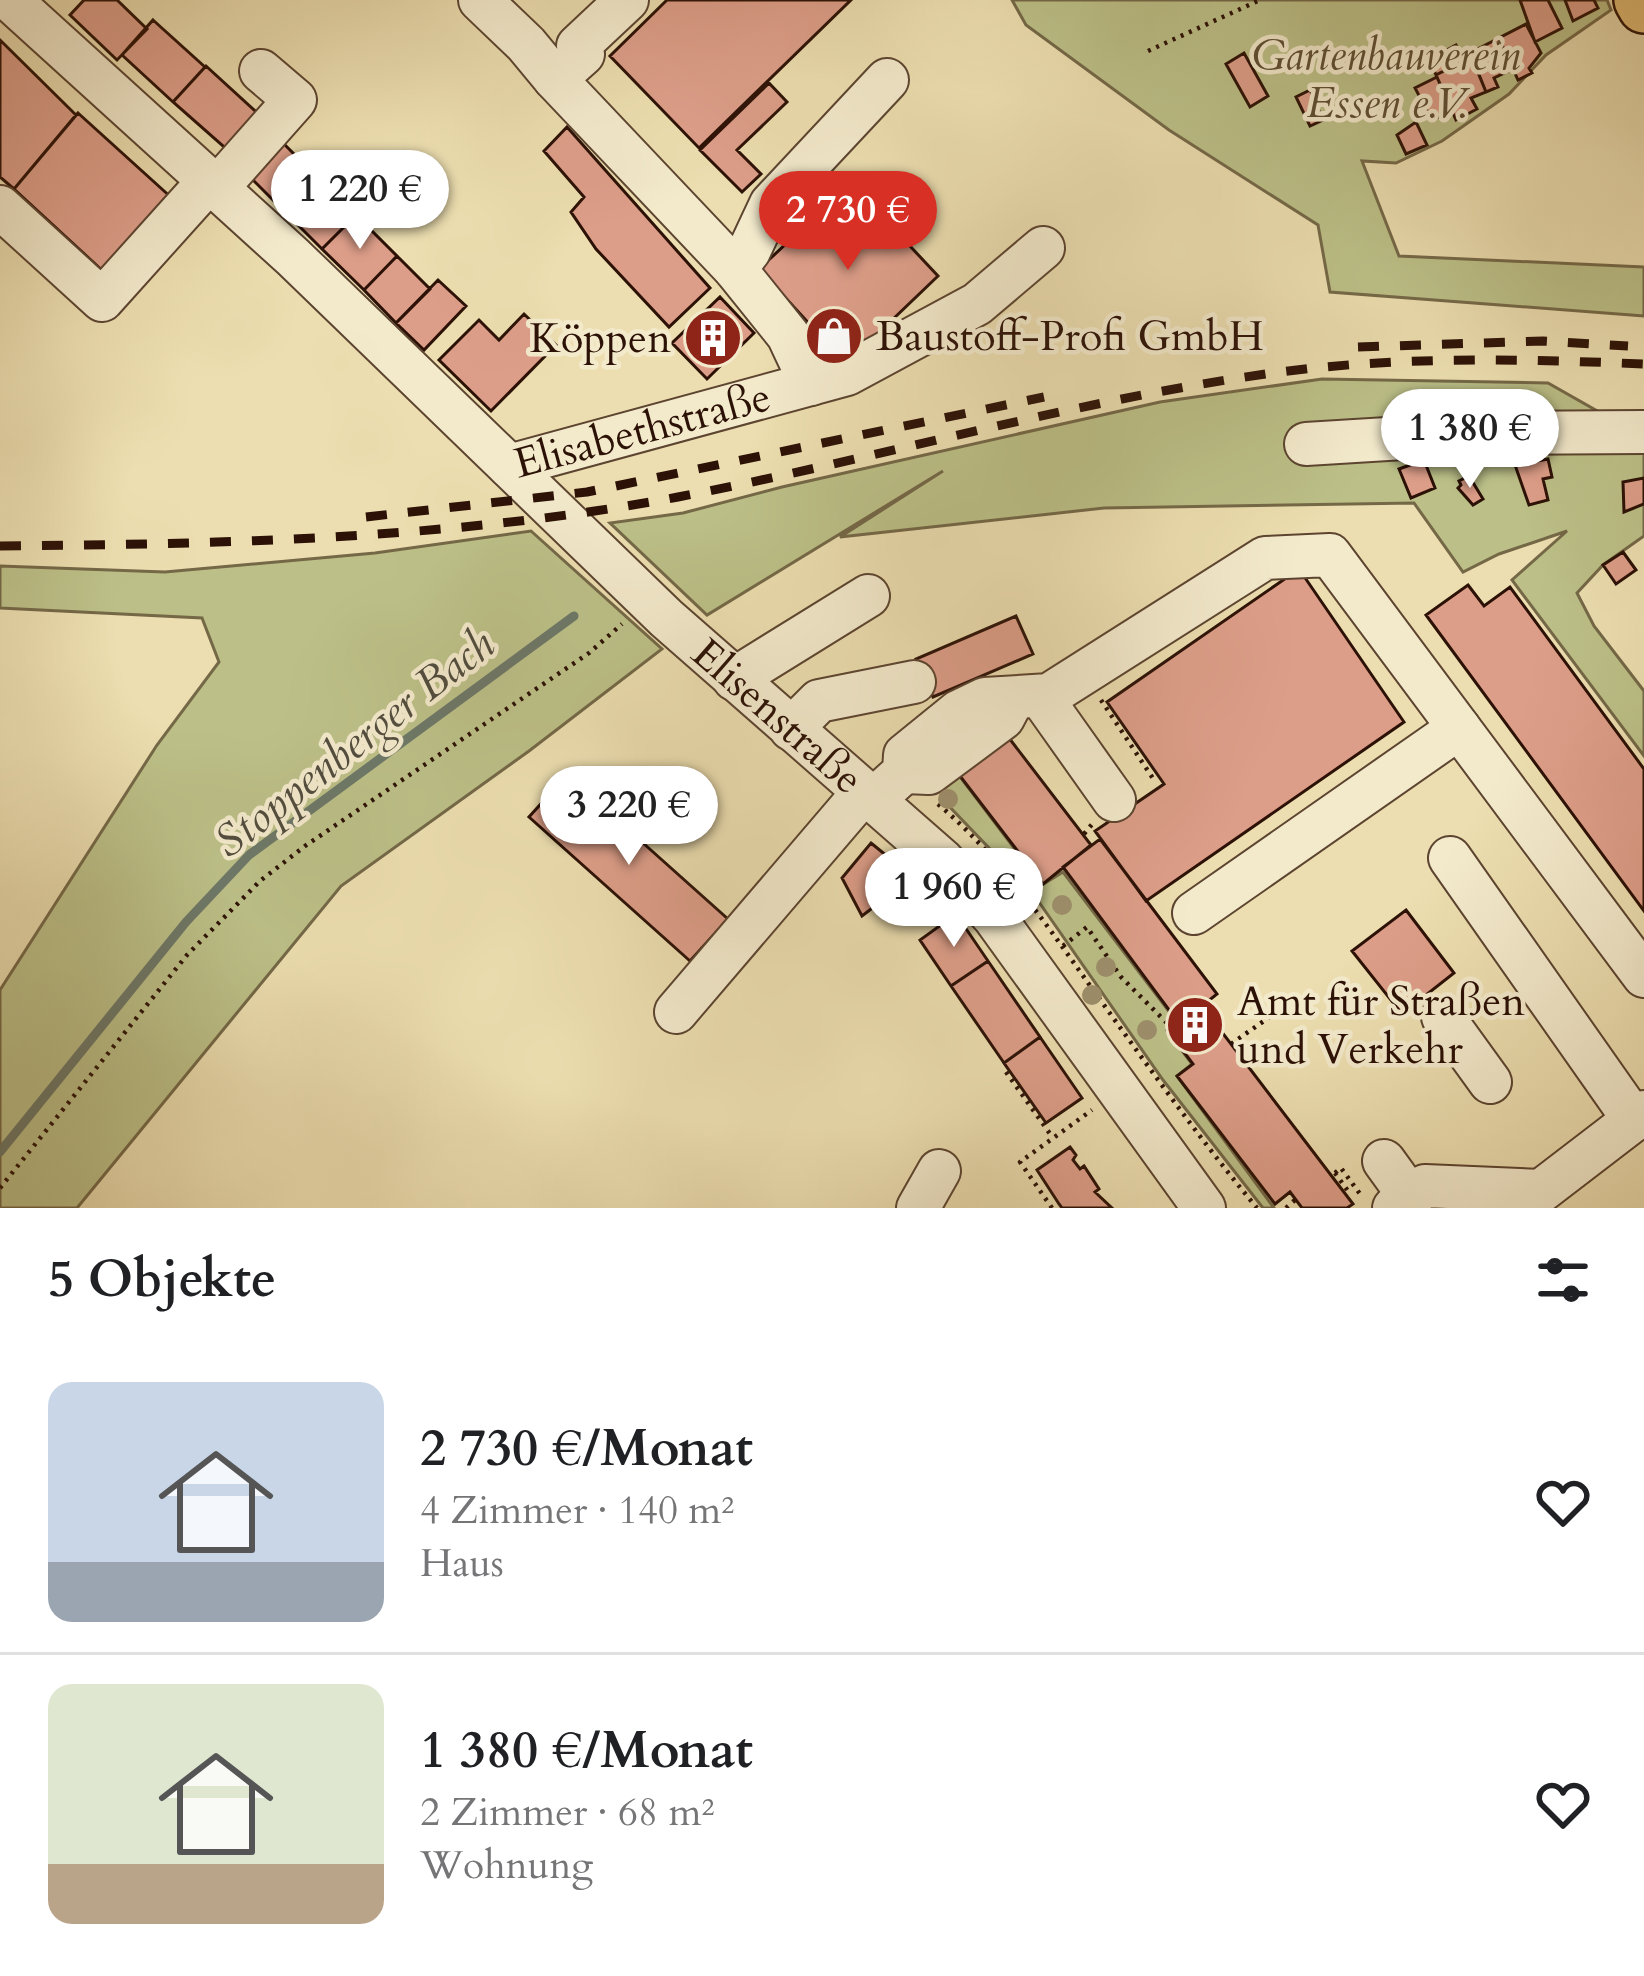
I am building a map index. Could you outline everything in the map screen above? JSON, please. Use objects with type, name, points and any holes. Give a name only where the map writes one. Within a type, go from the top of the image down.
[{"type":"street","points":[[555,79],[583,54],[578,46],[626,0]]},
{"type":"street","name":"Elisabethstraße","points":[[18,3],[509,466],[848,374],[977,304],[1043,248]]},
{"type":"street","name":"Elisabethstraße","points":[[501,6],[555,79],[735,269],[788,334],[811,384]]},
{"type":"street","points":[[217,188],[295,100],[261,71]]},
{"type":"street","points":[[735,269],[771,204],[887,80]]},
{"type":"street","points":[[0,207],[102,300],[217,188],[325,96]]},
{"type":"street","points":[[1306,444],[1485,433],[1644,432]]},
{"type":"street","name":"Elisenstraße","points":[[509,466],[791,729],[880,788],[994,917],[1143,1115],[1186,1202]]},
{"type":"street","points":[[676,1012],[905,755],[958,712],[985,699],[1026,699],[1083,674],[1134,662],[1259,579],[1265,558],[1330,555],[1644,976]]},
{"type":"street","points":[[734,679],[868,596]]},
{"type":"street","points":[[791,729],[818,701],[914,682]]},
{"type":"street","points":[[1026,699],[1114,800]]},
{"type":"street","points":[[1194,914],[1459,728]]},
{"type":"street","points":[[1384,1161],[1402,1202],[1424,1186],[1475,1198],[1540,1191],[1639,1116],[1450,858]]},
{"type":"street","points":[[1443,1017],[1490,1082]]},
{"type":"street","points":[[918,1208],[939,1171]]},
{"type":"path","points":[[1148,51],[1260,0]]},
{"type":"path","points":[[0,1188],[187,955],[260,881],[589,653],[646,598]]},
{"type":"path","points":[[1083,674],[1154,780]]},
{"type":"path","points":[[1062,946],[1087,927],[1120,976],[1172,1028]]},
{"type":"path","points":[[1231,1044],[1271,1016]]},
{"type":"path","points":[[1006,1072],[1053,1138]]},
{"type":"path","points":[[1052,1208],[1020,1162],[1096,1108]]},
{"type":"path","points":[[1345,1194],[1348,1191],[1335,1173],[1341,1168],[1370,1208]]},
{"type":"path","points":[[1286,1208],[1296,1199]]},
{"type":"green space","name":"Gartenbauverein Essen e.V.","points":[[1012,0],[1607,0],[1611,10],[1546,55],[1509,94],[1442,141],[1396,163],[1362,161],[1399,256],[1644,267],[1644,316],[1330,292],[1318,225],[1169,130],[1026,25]]},
{"type":"green space","points":[[1322,379],[1548,383],[1601,413],[1644,420],[1644,536],[1603,565],[1577,593],[1594,626],[1644,691],[1644,756],[1512,580],[1567,531],[1463,572],[1414,503],[1104,508],[840,537],[943,471],[707,615],[610,523],[683,513],[1160,402]]},
{"type":"green space","points":[[531,531],[662,649],[341,886],[77,1208],[0,1208],[0,990],[157,745],[219,662],[202,618],[0,608],[0,566],[165,572],[375,553]]},
{"type":"green space","points":[[955,770],[1042,885],[1063,872],[1177,1022],[1167,1031],[1192,1064],[1177,1076],[1274,1208],[1263,1208],[1163,1080],[1034,895],[945,802],[943,785]]},
{"type":"building","points":[[84,0],[117,0],[147,29],[117,60],[70,15]]},
{"type":"building","points":[[667,0],[851,0],[699,148],[610,56]]},
{"type":"building","points":[[1520,0],[1548,0],[1562,28],[1535,42]]},
{"type":"building","points":[[1565,0],[1594,0],[1598,8],[1573,21]]},
{"type":"building","points":[[153,20],[205,67],[173,102],[122,55]]},
{"type":"building","points":[[1526,24],[1541,53],[1529,68],[1532,73],[1518,80],[1499,38]]},
{"type":"building","points":[[1499,38],[1513,69],[1494,78],[1498,87],[1486,92],[1470,53]]},
{"type":"building","points":[[0,40],[76,115],[14,189],[0,177]]},
{"type":"building","points":[[1456,45],[1465,60],[1436,75],[1429,60]]},
{"type":"building","points":[[1244,53],[1268,96],[1250,107],[1226,64]]},
{"type":"building","points":[[1472,57],[1486,92],[1471,98],[1477,109],[1456,120],[1436,75]]},
{"type":"building","points":[[206,66],[264,119],[232,154],[173,102]]},
{"type":"building","points":[[1437,77],[1452,111],[1432,120],[1415,88]]},
{"type":"building","points":[[769,83],[787,102],[737,150],[761,174],[742,192],[700,150]]},
{"type":"building","points":[[1310,90],[1323,120],[1310,126],[1296,97]]},
{"type":"building","points":[[78,113],[174,200],[106,274],[14,189]]},
{"type":"building","points":[[1416,122],[1427,145],[1406,154],[1397,135]]},
{"type":"building","points":[[567,127],[710,288],[669,327],[596,249],[571,212],[584,197],[544,151]]},
{"type":"building","points":[[282,142],[322,182],[289,216],[249,176]]},
{"type":"building","points":[[322,182],[356,215],[322,249],[289,216]]},
{"type":"building","points":[[851,183],[938,276],[846,364],[759,269]]},
{"type":"building","points":[[356,215],[397,256],[364,290],[322,249]]},
{"type":"building","points":[[397,256],[430,289],[396,323],[364,290]]},
{"type":"building","points":[[438,280],[466,306],[424,350],[396,323]]},
{"type":"building","name":"Köppen","points":[[720,297],[754,333],[707,379],[672,343]]},
{"type":"building","points":[[524,314],[556,345],[491,411],[439,360],[479,320],[499,340]]},
{"type":"building","points":[[1548,459],[1552,477],[1543,479],[1548,500],[1529,505],[1515,465]]},
{"type":"building","points":[[1424,460],[1435,488],[1411,498],[1399,469]]},
{"type":"building","points":[[1469,476],[1483,499],[1473,505],[1458,488],[1459,481]]},
{"type":"building","points":[[1644,478],[1644,504],[1624,512],[1623,482]]},
{"type":"building","points":[[1623,552],[1636,570],[1616,584],[1603,565]]},
{"type":"building","points":[[1299,569],[1404,722],[1146,901],[1095,831],[1164,784],[1107,702]]},
{"type":"building","points":[[1468,585],[1484,606],[1510,587],[1644,769],[1644,911],[1426,615]]},
{"type":"building","points":[[1016,616],[1033,654],[933,697],[916,659]]},
{"type":"building","points":[[1009,738],[1091,845],[1043,884],[960,776]]},
{"type":"building","points":[[567,775],[728,919],[690,961],[529,817]]},
{"type":"building","name":"Amt für Straßen und Verkehr","points":[[1100,839],[1217,994],[1202,1006],[1353,1204],[1302,1208],[1290,1192],[1275,1204],[1177,1076],[1193,1064],[1167,1030],[1178,1022],[1063,867]]},
{"type":"building","points":[[871,843],[920,883],[890,918],[875,906],[862,916],[842,878]]},
{"type":"building","points":[[1406,910],[1454,973],[1402,1014],[1352,951]]},
{"type":"building","points":[[956,914],[988,961],[951,986],[920,940]]},
{"type":"building","points":[[988,961],[1040,1037],[1004,1063],[951,986]]},
{"type":"building","points":[[1040,1037],[1082,1098],[1046,1123],[1004,1063]]},
{"type":"building","points":[[1070,1147],[1076,1155],[1073,1160],[1080,1169],[1084,1166],[1099,1189],[1095,1192],[1112,1208],[1062,1208],[1059,1204],[1037,1170]]},
{"type":"waterway","name":"Stoppenberger Bach","points":[[0,1152],[186,922],[249,855],[574,616]]},
{"type":"railway","points":[[1358,347],[1543,341],[1628,346]]},
{"type":"railway","points":[[0,546],[255,541],[510,522],[678,497],[1123,399],[1273,373],[1412,361],[1644,364]]},
{"type":"railway","points":[[366,517],[587,492],[1044,397]]},
{"type":"place","name":"Baustoff-Profi GmbH","points":[[834,336]]},
{"type":"place","name":"Köppen","points":[[713,338]]},
{"type":"place","name":"Amt für Straßen und Verkehr","points":[[1195,1025]]}]
